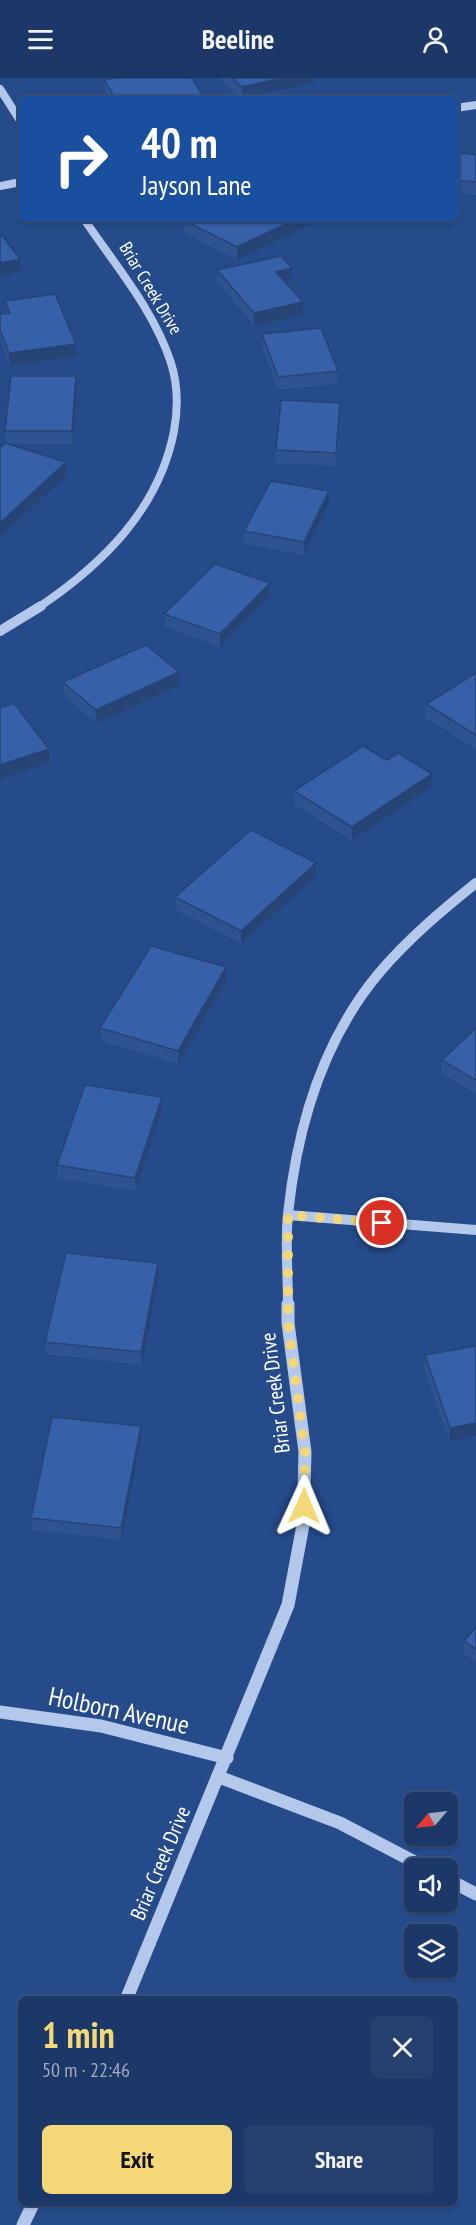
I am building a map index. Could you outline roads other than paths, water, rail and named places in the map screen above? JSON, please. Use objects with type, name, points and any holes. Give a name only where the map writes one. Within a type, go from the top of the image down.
[{"type":"street","points":[[0,88],[18,117]]},
{"type":"street","points":[[459,108],[476,105]]},
{"type":"street","points":[[0,186],[18,183]]},
{"type":"street","name":"Briar Creek Drive","points":[[0,631],[24,618],[77,580],[117,543],[147,505],[164,471],[174,434],[177,399],[172,364],[161,339],[86,222]]},
{"type":"street","name":"Briar Creek Drive","points":[[128,1996],[288,1605],[303,1525],[305,1452],[288,1323],[288,1215],[301,1132],[314,1089],[345,1024],[378,974],[424,925],[476,883]]},
{"type":"street","points":[[288,1215],[476,1230]]},
{"type":"street","name":"Holborn Avenue","points":[[0,1712],[101,1726],[227,1758]]},
{"type":"street","points":[[219,1778],[340,1823],[407,1858]]},
{"type":"street","points":[[458,1885],[476,1894]]},
{"type":"street","points":[[23,2225],[32,2206]]}]
